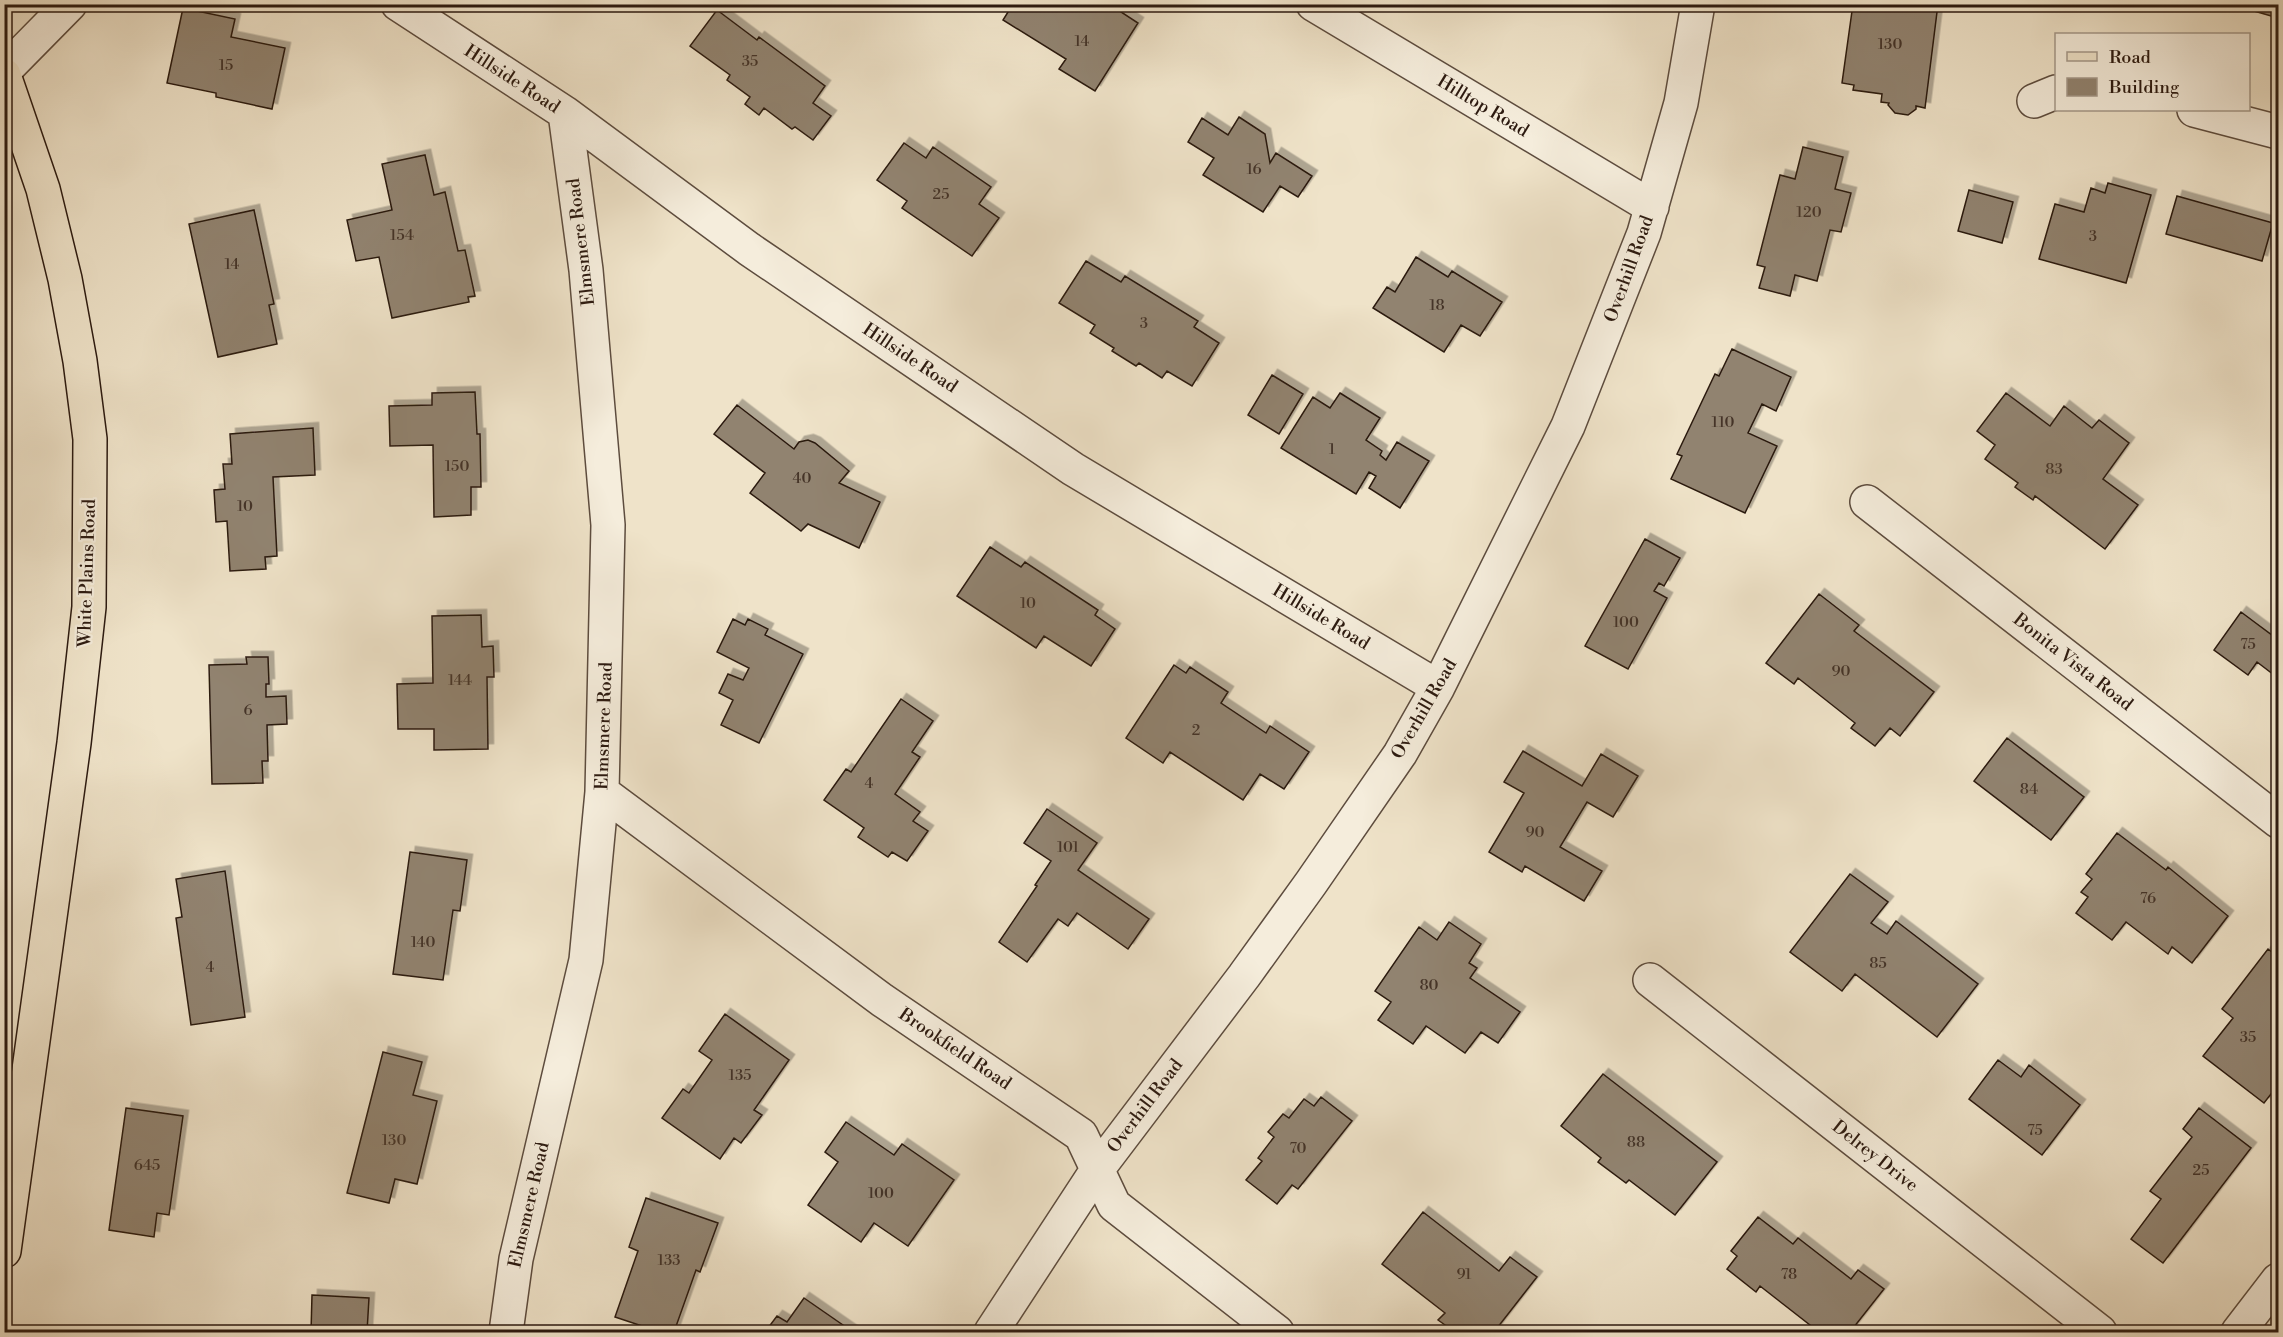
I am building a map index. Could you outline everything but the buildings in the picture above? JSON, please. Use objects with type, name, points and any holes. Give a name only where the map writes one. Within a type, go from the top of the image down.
[{"type":"main road","name":"White Plains Road","points":[[4,73],[43,189],[65,279],[80,361],[90,439],[89,607],[74,743],[4,1251]]},
{"type":"street","points":[[4,73],[70,4]]},
{"type":"street","name":"Hillside Road","points":[[398,4],[565,113],[749,249],[1073,469],[1438,687]]},
{"type":"street","name":"Hilltop Road","points":[[1313,4],[1652,207]]},
{"type":"street","name":"Overhill Road","points":[[991,1332],[1097,1170],[1244,976],[1311,883],[1400,754],[1438,687],[1568,426],[1644,233],[1681,103],[1698,4]]},
{"type":"street","points":[[2198,111],[2278,132]]},
{"type":"street","name":"Elmsmere Road","points":[[506,1332],[516,1259],[586,960],[602,792],[608,525],[585,270],[565,113]]},
{"type":"street","name":"Bonita Vista Road","points":[[1867,502],[2278,822]]},
{"type":"street","name":"Brookfield Road","points":[[602,792],[882,1000],[1081,1135],[1114,1205],[1277,1332]]},
{"type":"street","name":"Delrey Drive","points":[[1650,980],[2100,1332]]},
{"type":"street","points":[[2238,1332],[2278,1280]]}]
